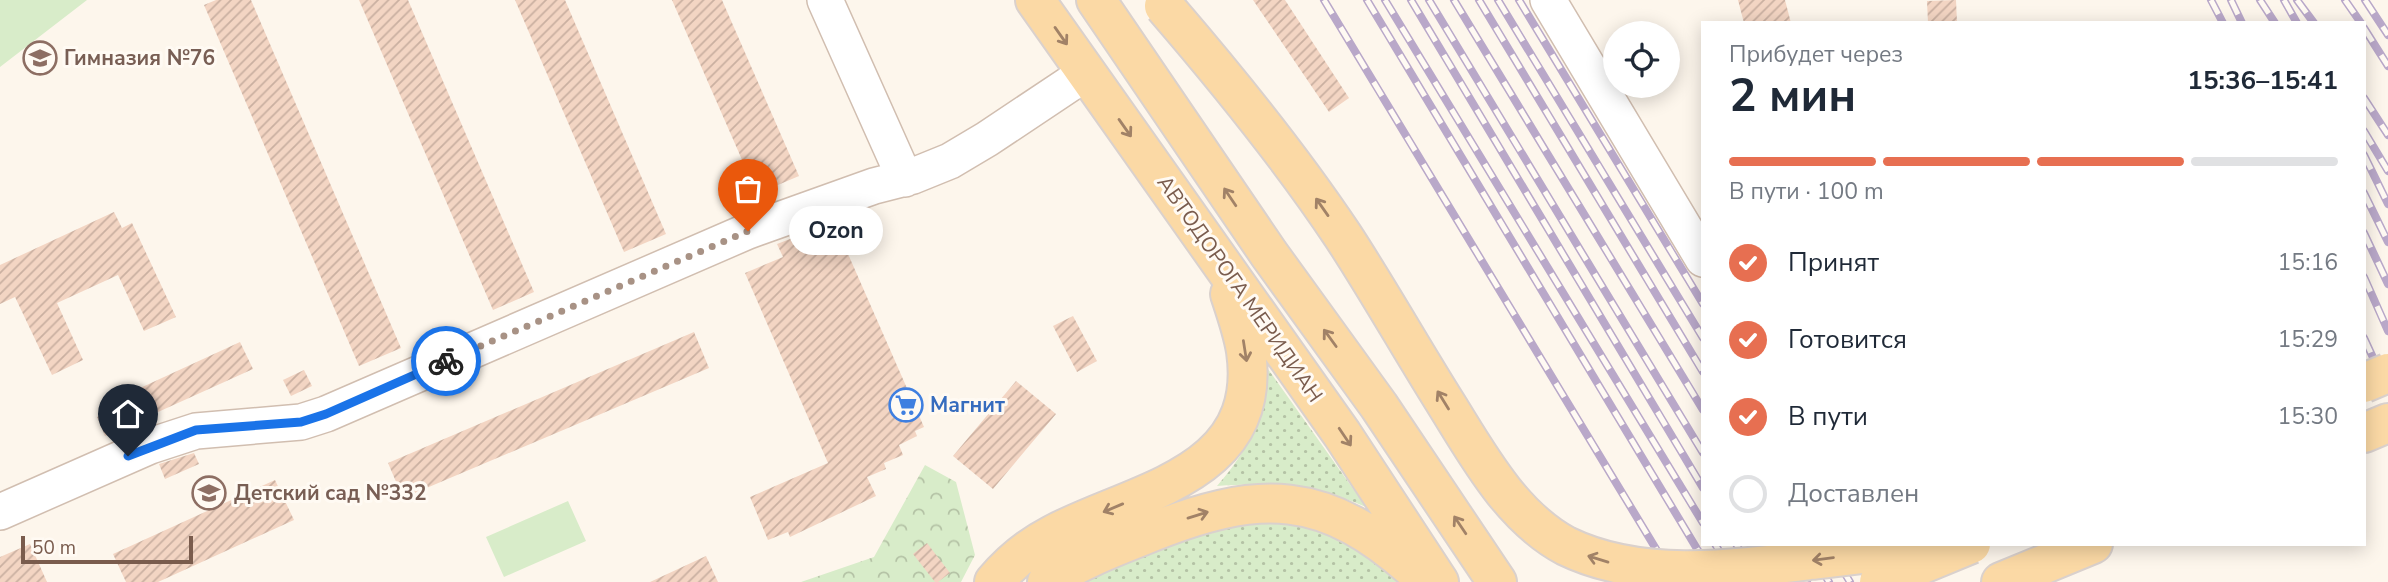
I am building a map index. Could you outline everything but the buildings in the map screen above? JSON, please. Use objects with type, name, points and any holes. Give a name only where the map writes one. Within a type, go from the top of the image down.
[{"type":"main road","name":"АВТОДОРОГА МЕРИДИАН","points":[[1035,0],[1342,434],[1439,582]]},
{"type":"main road","name":"АВТОДОРОГА МЕРИДИАН","points":[[1096,0],[1269,254],[1379,406],[1497,582]]},
{"type":"main road","points":[[1161,3],[1227,81],[1313,194],[1343,236],[1476,452],[1517,506],[1544,532],[1573,550],[1597,559],[1636,568],[1676,572],[1755,567],[1900,546]]},
{"type":"main road","points":[[994,582],[1028,550],[1052,535],[1192,471],[1223,445],[1242,408],[1247,367],[1246,350],[1220,262]]},
{"type":"main road","points":[[2366,382],[2388,373]]},
{"type":"main road","points":[[2366,432],[2388,423]]},
{"type":"main road","points":[[1047,582],[1074,564],[1168,525],[1233,506],[1262,503],[1289,504],[1314,509],[1353,524],[1393,550],[1427,582]]},
{"type":"main road","points":[[1879,582],[1966,546]]},
{"type":"main road","points":[[2001,582],[2088,546]]},
{"type":"main road","points":[[2037,582],[2099,546]]},
{"type":"street","points":[[825,0],[905,179]]},
{"type":"street","points":[[1548,0],[1701,256]]},
{"type":"street","points":[[0,512],[150,446],[196,430],[301,422],[326,414],[748,231],[874,186],[905,179],[950,161],[1086,73]]},
{"type":"street","points":[[1876,546],[1899,582]]},
{"type":"green space","points":[[0,0],[87,0],[0,67]]},
{"type":"green space","points":[[1268,369],[1366,507],[1329,494],[1293,487],[1217,486],[1246,447],[1253,432],[1264,402]]},
{"type":"green space","points":[[925,465],[956,482],[975,555],[961,582],[801,582],[874,557]]},
{"type":"green space","points":[[568,501],[586,541],[504,577],[486,537]]},
{"type":"green space","points":[[1288,523],[1319,531],[1347,543],[1373,560],[1397,582],[1079,582],[1227,524]]},
{"type":"railway","points":[[1324,0],[1676,582]]},
{"type":"railway","points":[[1367,0],[1717,582]]},
{"type":"railway","points":[[1385,0],[1701,520]]},
{"type":"railway","points":[[1411,0],[1701,485]]},
{"type":"railway","points":[[1429,0],[1701,450]]},
{"type":"railway","points":[[1454,0],[1701,407]]},
{"type":"railway","points":[[1479,0],[1701,369]]},
{"type":"railway","points":[[1498,0],[1701,335]]},
{"type":"railway","points":[[1519,0],[1701,301]]},
{"type":"railway","points":[[2211,0],[2222,21]]},
{"type":"railway","points":[[2231,0],[2241,21]]},
{"type":"railway","points":[[2260,0],[2274,21]]},
{"type":"railway","points":[[2284,0],[2296,21]]},
{"type":"railway","points":[[2297,0],[2313,21]]},
{"type":"railway","points":[[2345,0],[2360,21]]},
{"type":"railway","points":[[2365,0],[2388,35]]},
{"type":"railway","points":[[2366,31],[2388,66]]},
{"type":"railway","points":[[2366,101],[2388,135]]},
{"type":"railway","points":[[2366,134],[2388,171]]},
{"type":"railway","points":[[2366,159],[2388,204]]},
{"type":"railway","points":[[2366,197],[2388,242]]},
{"type":"railway","points":[[2366,237],[2388,284]]},
{"type":"railway","points":[[2366,282],[2388,331]]},
{"type":"railway","points":[[2366,342],[2388,390]]},
{"type":"railway","points":[[1716,546],[1738,582]]},
{"type":"railway","points":[[1737,546],[1759,582]]},
{"type":"railway","points":[[1759,546],[1780,582]]},
{"type":"railway","points":[[1785,546],[1807,582]]},
{"type":"railway","points":[[1807,546],[1829,582]]},
{"type":"railway","points":[[1828,546],[1850,582]]},
{"type":"railway","points":[[1848,546],[1870,582]]},
{"type":"way so far","points":[[446,361],[748,231]]},
{"type":"place","name":"Гимназия №76","points":[[40,58]]},
{"type":"place","name":"Ozon","points":[[748,231]]},
{"type":"place","name":"Магнит","points":[[906,405]]},
{"type":"place","name":"Детский cад №332","points":[[209,493]]},
{"type":"route","points":[[128,456],[196,430],[301,422],[326,414],[446,361]]}]
